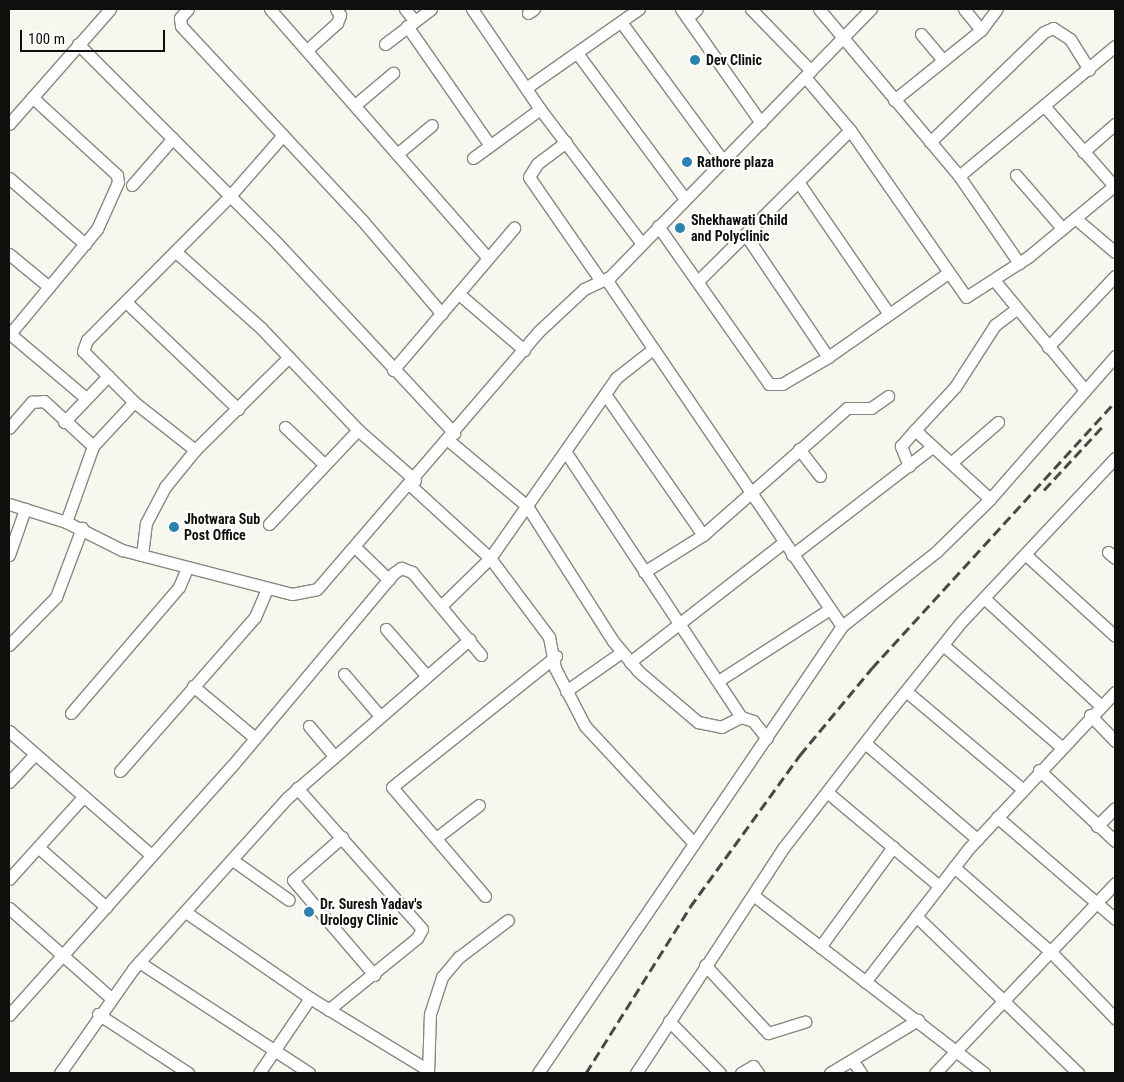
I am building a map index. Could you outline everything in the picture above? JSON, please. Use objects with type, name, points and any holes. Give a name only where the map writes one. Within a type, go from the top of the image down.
[{"type":"street","points":[[9,124],[110,9]]},
{"type":"street","points":[[188,9],[180,18],[181,26],[283,135],[442,314]]},
{"type":"street","points":[[270,9],[308,49],[488,258]]},
{"type":"street","points":[[308,49],[337,23],[340,14],[336,9]]},
{"type":"street","points":[[405,9],[410,23],[489,144]]},
{"type":"street","points":[[385,44],[410,23],[431,9]]},
{"type":"street","points":[[472,9],[540,109],[642,244]]},
{"type":"street","points":[[526,88],[639,9]]},
{"type":"street","points":[[697,9],[684,13],[761,123]]},
{"type":"street","points":[[751,9],[808,74],[850,130],[948,274],[966,297],[1019,263],[1115,186],[1046,108]]},
{"type":"street","points":[[819,9],[959,176],[1019,263]]},
{"type":"street","points":[[9,504],[82,528],[142,555],[267,589],[307,595],[355,547],[413,483],[524,350],[573,298],[604,280],[642,244],[871,9]]},
{"type":"street","points":[[964,9],[981,30]]},
{"type":"street","points":[[894,100],[981,30],[997,9]]},
{"type":"street","points":[[620,22],[723,161]]},
{"type":"street","points":[[930,142],[943,124],[1044,32],[1053,28],[1070,38],[1089,69]]},
{"type":"street","points":[[921,34],[943,60]]},
{"type":"street","points":[[78,44],[173,138],[229,197],[278,243],[451,437],[527,506],[630,662],[704,726],[721,727],[741,717]]},
{"type":"street","points":[[959,176],[1046,108],[1115,46]]},
{"type":"street","points":[[577,52],[685,199]]},
{"type":"street","points":[[355,105],[394,73]]},
{"type":"street","points":[[32,97],[117,175],[117,188],[85,244],[9,334],[86,398]]},
{"type":"street","points":[[473,158],[489,144],[540,109]]},
{"type":"street","points":[[1083,152],[1115,124]]},
{"type":"street","points":[[397,154],[432,125]]},
{"type":"street","points":[[698,281],[746,237],[850,130]]},
{"type":"street","points":[[195,450],[134,402],[83,351],[126,302],[229,197],[283,135]]},
{"type":"street","points":[[132,185],[173,138]]},
{"type":"street","points":[[566,142],[537,164],[529,177],[653,349],[828,610],[842,626]]},
{"type":"street","points":[[1016,175],[1062,228]]},
{"type":"street","points":[[9,178],[85,244]]},
{"type":"street","points":[[799,183],[890,314]]},
{"type":"street","points":[[1075,218],[1115,252]]},
{"type":"street","points":[[658,226],[769,384],[782,384],[828,357],[948,274]]},
{"type":"street","points":[[393,370],[514,228]]},
{"type":"street","points":[[746,237],[828,357]]},
{"type":"street","points":[[176,252],[289,357],[358,430],[490,558],[549,637],[556,656],[555,668],[566,691],[608,754],[692,841]]},
{"type":"street","points":[[9,254],[49,287]]},
{"type":"street","points":[[1048,347],[1115,276]]},
{"type":"street","points":[[994,280],[1016,309],[1085,390]]},
{"type":"street","points":[[459,294],[524,350]]},
{"type":"street","points":[[126,302],[238,409]]},
{"type":"street","points":[[909,466],[901,446],[955,387],[995,326],[1016,309]]},
{"type":"street","points":[[442,605],[490,558],[565,451],[607,397],[616,378],[653,349]]},
{"type":"street","points":[[538,1073],[692,841],[767,738],[842,626],[936,552],[990,499],[1115,356]]},
{"type":"street","points":[[142,555],[146,523],[155,501],[195,450],[289,357]]},
{"type":"street","points":[[64,422],[108,376]]},
{"type":"street","points":[[644,572],[703,534],[749,490],[847,408],[871,408],[888,396]]},
{"type":"street","points":[[607,397],[703,534]]},
{"type":"street","points":[[9,428],[38,400],[92,446]]},
{"type":"street","points":[[66,522],[92,446],[134,402]]},
{"type":"street","points":[[952,462],[998,422]]},
{"type":"street","points":[[285,427],[324,464]]},
{"type":"street","points":[[269,524],[358,430]]},
{"type":"street","points":[[915,430],[931,448],[952,462],[990,499]]},
{"type":"street","points":[[792,555],[931,448]]},
{"type":"street","points":[[800,449],[820,476]]},
{"type":"street","points":[[565,451],[741,717],[753,721],[767,738]]},
{"type":"street","points":[[636,1073],[705,965],[753,895],[865,743],[943,645],[984,598],[1115,458]]},
{"type":"street","points":[[9,555],[25,509]]},
{"type":"street","points":[[9,645],[56,597],[82,528]]},
{"type":"street","points":[[630,662],[681,626],[784,542]]},
{"type":"street","points":[[355,547],[389,580]]},
{"type":"street","points":[[1026,555],[1115,636]]},
{"type":"street","points":[[72,713],[180,587],[187,568]]},
{"type":"street","points":[[9,1015],[255,738],[401,568],[407,569],[442,605],[482,655]]},
{"type":"street","points":[[120,771],[255,617],[267,589]]},
{"type":"street","points":[[984,598],[1100,705]]},
{"type":"street","points":[[718,681],[828,610]]},
{"type":"street","points":[[386,629],[426,675]]},
{"type":"street","points":[[60,1073],[110,997],[139,962],[187,913],[297,788],[333,755],[470,639]]},
{"type":"street","points":[[943,645],[1061,747]]},
{"type":"street","points":[[566,691],[622,652]]},
{"type":"street","points":[[485,896],[392,787],[556,656]]},
{"type":"street","points":[[344,674],[380,716]]},
{"type":"street","points":[[193,686],[255,738]]},
{"type":"street","points":[[907,692],[1022,789]]},
{"type":"street","points":[[865,982],[977,839],[1090,714],[1115,692]]},
{"type":"street","points":[[1090,714],[1115,741]]},
{"type":"street","points":[[309,726],[333,755]]},
{"type":"street","points":[[9,731],[151,855]]},
{"type":"street","points":[[865,743],[977,839]]},
{"type":"street","points":[[9,782],[35,754]]},
{"type":"street","points":[[1040,770],[1115,841]]},
{"type":"street","points":[[297,788],[422,929],[374,975],[328,1010]]},
{"type":"street","points":[[828,792],[939,886]]},
{"type":"street","points":[[9,879],[83,797]]},
{"type":"street","points":[[436,838],[478,806]]},
{"type":"street","points":[[1097,826],[1115,808]]},
{"type":"street","points":[[997,816],[1098,902],[1115,919]]},
{"type":"street","points":[[342,837],[293,880],[374,975]]},
{"type":"street","points":[[38,847],[106,907]]},
{"type":"street","points":[[820,947],[892,847]]},
{"type":"street","points":[[234,861],[289,900]]},
{"type":"street","points":[[954,867],[1052,953],[1115,1018]]},
{"type":"street","points":[[935,1073],[960,1051],[1007,1002],[1115,883]]},
{"type":"street","points":[[753,895],[865,982],[960,1051],[984,1073]]},
{"type":"street","points":[[9,910],[110,997]]},
{"type":"street","points":[[187,913],[328,1010],[428,1072],[430,1014],[442,977],[459,957],[508,920]]},
{"type":"street","points":[[916,916],[1007,1002],[1078,1073]]},
{"type":"street","points":[[139,962],[308,1073]]},
{"type":"street","points":[[705,965],[768,1032],[805,1022]]},
{"type":"street","points":[[259,1073],[310,998]]},
{"type":"street","points":[[98,1014],[188,1073]]},
{"type":"street","points":[[669,1020],[720,1073]]},
{"type":"street","points":[[830,1073],[918,1020]]},
{"type":"street","points":[[852,1060],[861,1073]]},
{"type":"street","points":[[741,1073],[753,1066],[758,1073]]},
{"type":"railway","points":[[586,1073],[690,907],[800,755],[872,668],[1115,402]]},
{"type":"railway","points":[[1044,490],[1105,424]]},
{"type":"place","name":"Dev Clinic","points":[[695,60]]},
{"type":"place","name":"Rathore plaza","points":[[687,162]]},
{"type":"place","name":"Shekhawati Child and Polyclinic","points":[[680,228]]},
{"type":"place","name":"Jhotwara Sub Post Office","points":[[174,527]]},
{"type":"place","name":"Dr. Suresh Yadav's Urology Clinic","points":[[309,912]]}]
